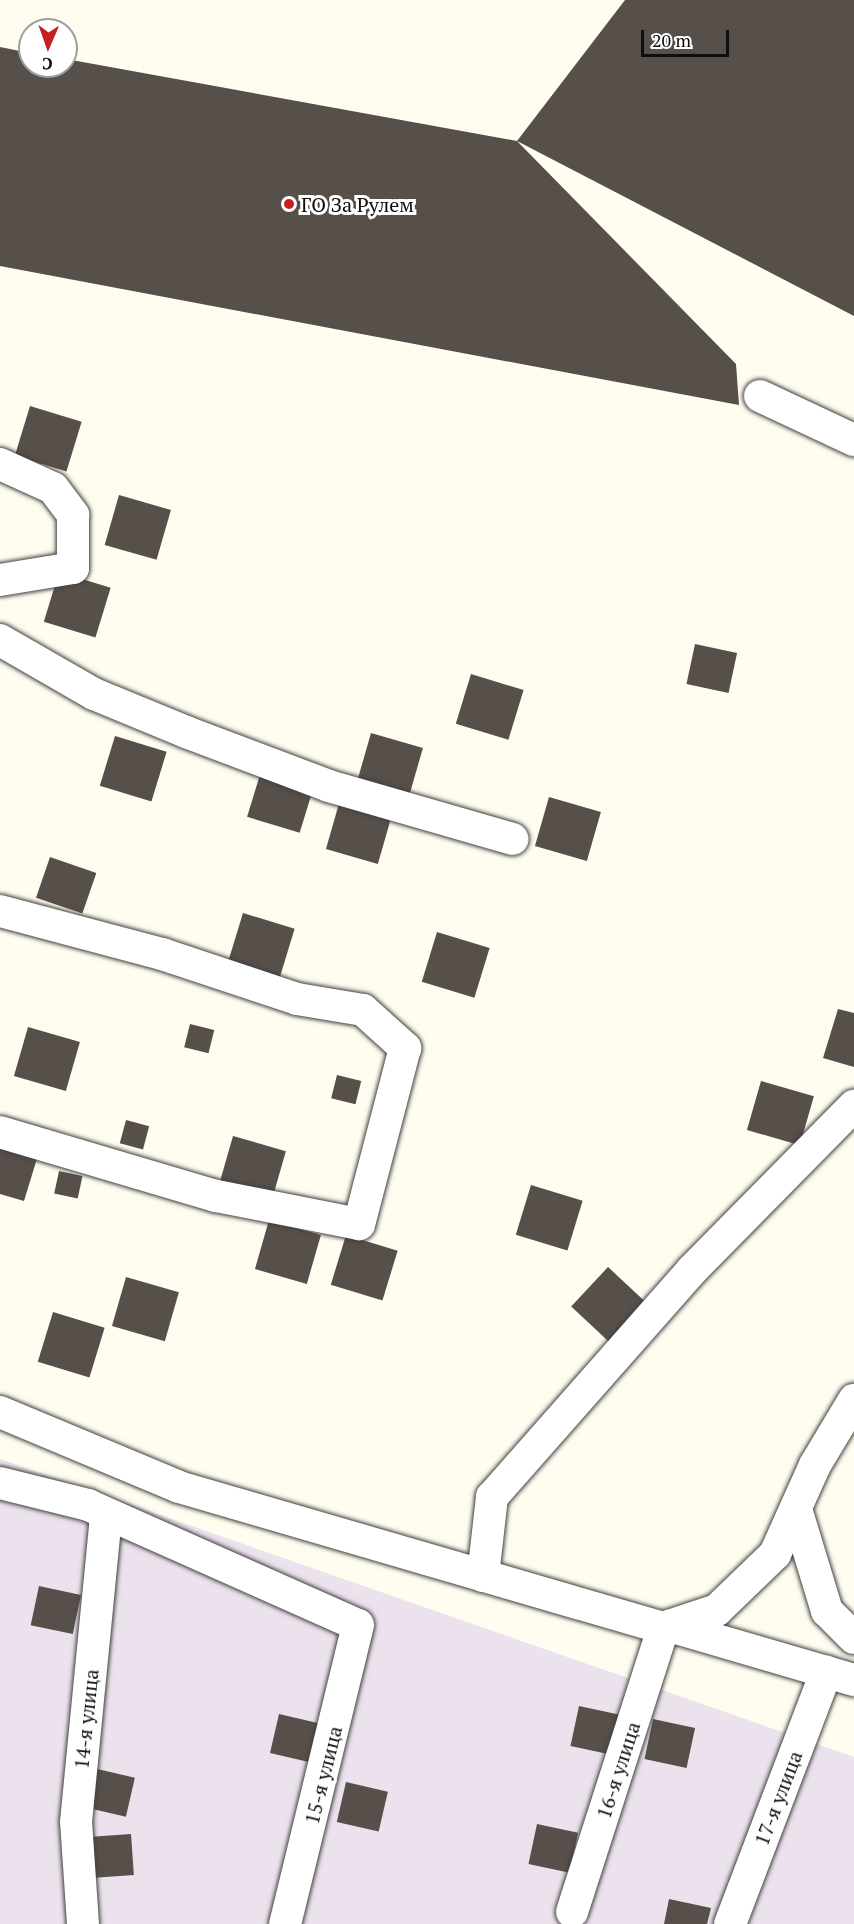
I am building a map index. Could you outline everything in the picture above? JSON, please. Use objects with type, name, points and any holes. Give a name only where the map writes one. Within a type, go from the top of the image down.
[{"type":"street","points":[[760,396],[854,440]]},
{"type":"street","points":[[0,464],[53,488],[73,515],[73,568],[0,580]]},
{"type":"street","points":[[0,640],[94,694],[186,732],[329,786],[513,839]]},
{"type":"street","points":[[0,911],[162,954],[297,999],[363,1010],[405,1048],[359,1224],[216,1196],[0,1132]]},
{"type":"street","points":[[483,1576],[492,1497],[692,1270],[854,1106]]},
{"type":"street","points":[[666,1627],[717,1610],[775,1554],[796,1509],[854,1400]]},
{"type":"street","points":[[0,1412],[179,1487],[483,1576],[840,1676]]},
{"type":"street","points":[[0,1483],[106,1515]]},
{"type":"street","points":[[796,1509],[827,1611],[854,1638]]},
{"type":"street","name":"15-я улица","points":[[106,1515],[358,1625],[285,1924]]},
{"type":"street","name":"14-я улица","points":[[83,1924],[76,1822],[106,1515]]},
{"type":"street","name":"16-я улица","points":[[572,1912],[666,1627]]},
{"type":"street","name":"17-я улица","points":[[730,1924],[840,1676]]},
{"type":"shaded area","points":[[0,1459],[854,1757],[854,1924],[0,1924]]},
{"type":"building","points":[[625,0],[854,0],[854,316],[517,141]]},
{"type":"building","name":"ГО За Рулем","points":[[0,47],[18,51],[18,78],[78,78],[78,61],[517,141],[736,364],[739,405],[0,266]]},
{"type":"building","points":[[30,406],[82,422],[66,472],[15,456]]},
{"type":"building","points":[[119,495],[171,510],[157,560],[105,545]]},
{"type":"building","points":[[59,572],[111,588],[95,638],[44,622]]},
{"type":"building","points":[[695,644],[737,653],[729,693],[686,684]]},
{"type":"building","points":[[471,674],[524,690],[508,740],[456,724]]},
{"type":"building","points":[[371,733],[423,748],[409,797],[357,782]]},
{"type":"building","points":[[115,736],[167,752],[151,802],[100,786]]},
{"type":"building","points":[[262,768],[315,784],[300,833],[247,817]]},
{"type":"building","points":[[549,797],[601,812],[587,861],[535,846]]},
{"type":"building","points":[[340,800],[392,815],[378,864],[326,849]]},
{"type":"building","points":[[50,857],[96,873],[82,914],[36,898]]},
{"type":"building","points":[[243,913],[295,929],[279,979],[228,963]]},
{"type":"building","points":[[437,932],[490,948],[474,998],[422,982]]},
{"type":"building","points":[[838,1009],[854,1013],[854,1067],[823,1058]]},
{"type":"building","points":[[190,1024],[214,1030],[208,1053],[184,1047]]},
{"type":"building","points":[[28,1027],[80,1042],[66,1091],[14,1076]]},
{"type":"building","points":[[337,1075],[361,1081],[355,1104],[331,1098]]},
{"type":"building","points":[[761,1081],[814,1096],[800,1145],[747,1130]]},
{"type":"building","points":[[126,1120],[149,1126],[143,1149],[120,1143]]},
{"type":"building","points":[[233,1136],[286,1151],[272,1201],[219,1186]]},
{"type":"building","points":[[0,1140],[39,1152],[24,1201],[0,1194]]},
{"type":"building","points":[[59,1171],[82,1176],[78,1198],[54,1193]]},
{"type":"building","points":[[531,1185],[583,1201],[567,1251],[516,1235]]},
{"type":"building","points":[[269,1220],[321,1235],[307,1284],[255,1269]]},
{"type":"building","points":[[346,1235],[398,1251],[382,1301],[331,1285]]},
{"type":"building","points":[[608,1267],[646,1302],[609,1342],[571,1306]]},
{"type":"building","points":[[126,1277],[179,1292],[165,1341],[112,1326]]},
{"type":"building","points":[[53,1312],[105,1328],[89,1378],[38,1362]]},
{"type":"building","points":[[39,1586],[81,1595],[73,1634],[31,1625]]},
{"type":"building","points":[[579,1706],[621,1715],[613,1755],[570,1746]]},
{"type":"building","points":[[279,1714],[321,1724],[312,1763],[270,1753]]},
{"type":"building","points":[[653,1719],[695,1728],[687,1768],[644,1759]]},
{"type":"building","points":[[93,1768],[135,1778],[126,1817],[84,1807]]},
{"type":"building","points":[[346,1782],[388,1792],[379,1832],[337,1822]]},
{"type":"building","points":[[537,1824],[578,1833],[570,1873],[528,1864]]},
{"type":"building","points":[[131,1834],[134,1875],[91,1878],[88,1837]]},
{"type":"building","points":[[669,1899],[711,1908],[707,1924],[664,1924]]},
{"type":"place","name":"ГО За Рулем","points":[[289,204]]}]
